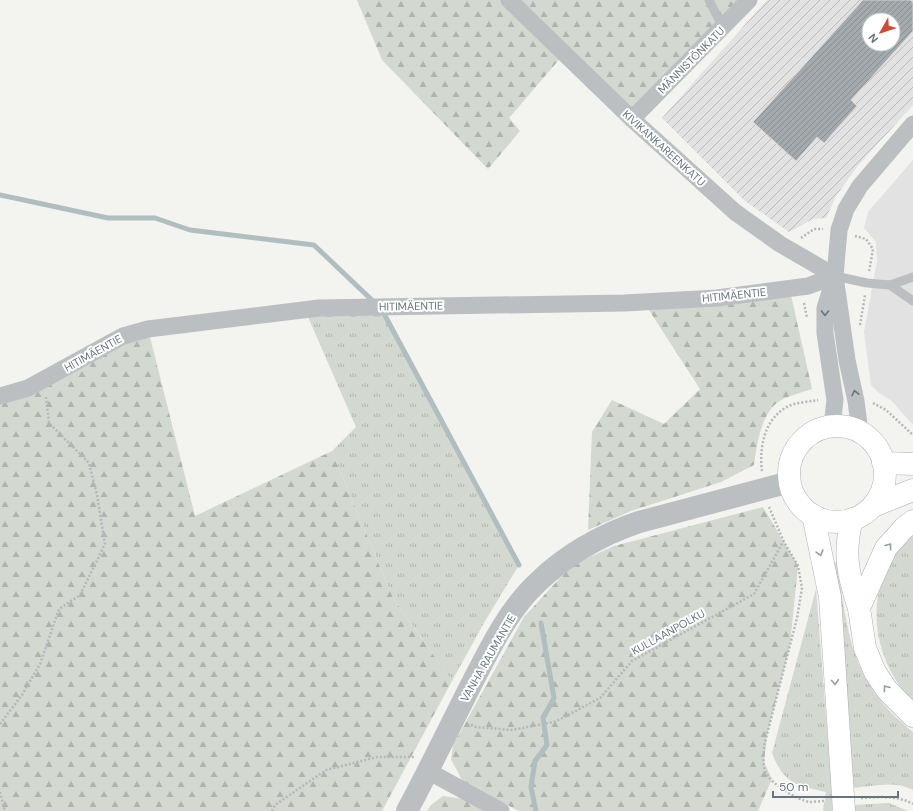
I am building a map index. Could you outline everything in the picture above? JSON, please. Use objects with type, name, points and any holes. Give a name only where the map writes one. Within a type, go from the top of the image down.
[{"type":"main road","points":[[873,506],[881,493],[884,478],[883,463],[878,450],[870,440],[860,432],[846,427],[832,426],[817,430],[804,439],[794,452],[789,467],[790,482],[798,501],[813,515],[825,520],[839,522],[852,519],[863,514],[873,506],[913,490]]},
{"type":"main road","points":[[883,463],[913,464]]},
{"type":"main road","points":[[813,515],[830,597],[852,805]]},
{"type":"main road","points":[[852,519],[846,549],[848,569],[859,608],[865,648],[875,672],[887,690],[913,716]]},
{"type":"main road","points":[[859,608],[886,548],[904,528],[913,521]]},
{"type":"street","name":"KIVIKANKAREENKATU","points":[[509,0],[632,119],[735,212],[780,244],[835,276]]},
{"type":"street","name":"MÄNNISTÖNKATU","points":[[632,119],[749,0]]},
{"type":"street","points":[[832,426],[835,400],[825,333],[825,308],[835,276],[839,230],[846,209],[860,186],[913,124]]},
{"type":"street","points":[[835,276],[847,360],[856,400],[860,432]]},
{"type":"street","name":"HITIMÄENTIE","points":[[0,396],[28,388],[123,336],[148,330],[319,308],[617,303],[718,298],[808,286],[835,276]]},
{"type":"street","name":"VANHA RAUMANTIE","points":[[407,811],[505,623],[537,583],[570,555],[601,537],[639,522],[790,482]]},
{"type":"street","points":[[432,764],[501,811]]},
{"type":"lane","points":[[709,0],[723,28]]},
{"type":"lane","points":[[835,276],[867,283],[890,285],[913,277]]},
{"type":"lane","points":[[890,285],[913,301]]},
{"type":"path","points":[[0,724],[22,695],[40,664],[59,609],[80,595],[105,544],[98,495],[89,463],[49,423],[44,380]]},
{"type":"path","points":[[764,489],[772,516],[784,542],[798,566],[802,588],[797,618],[764,746],[766,774],[779,787],[795,797],[808,802],[825,801]]},
{"type":"path","name":"KULLAANPOLKU","points":[[455,717],[476,727],[511,730],[556,721],[600,698],[632,661],[754,594],[784,542]]},
{"type":"path","points":[[272,811],[275,805],[326,770],[377,757],[432,764]]},
{"type":"path","points":[[0,792],[6,811]]},
{"type":"path","points":[[852,805],[891,798],[904,799],[913,804]]},
{"type":"shaded area","points":[[767,0],[913,0],[913,105],[856,168],[836,196],[826,218],[813,219],[789,232],[745,201],[662,118]]},
{"type":"shaded area","points":[[913,160],[913,425],[892,401],[879,393],[871,385],[864,332],[877,261],[876,242],[864,228],[868,212]]},
{"type":"green space","points":[[357,0],[749,0],[632,119],[564,54],[509,118],[520,131],[488,169],[382,60]]},
{"type":"green space","points":[[791,295],[812,389],[783,399],[770,411],[761,428],[754,465],[721,482],[631,511],[588,530],[592,432],[612,400],[664,424],[700,389],[647,307]]},
{"type":"green space","points":[[380,307],[519,565],[485,621],[452,681],[393,598],[332,451],[356,427],[305,310]]},
{"type":"green space","points":[[148,329],[195,516],[332,451],[393,598],[452,681],[382,811],[0,811],[0,395]]},
{"type":"green space","points":[[763,507],[798,566],[790,645],[767,735],[764,762],[772,779],[758,811],[519,811],[464,784],[451,759],[453,745],[524,617],[572,565],[614,546]]},
{"type":"green space","points":[[913,531],[913,703],[900,687],[890,670],[883,653],[878,634],[877,616],[878,597],[882,578],[890,559]]},
{"type":"green space","points":[[832,563],[837,563],[850,636],[864,676],[876,695],[892,713],[913,732],[913,790],[892,784],[853,788]]},
{"type":"green space","points":[[816,589],[832,793],[832,811],[823,811],[826,792],[792,782],[781,771],[772,753]]},
{"type":"green space","points":[[443,796],[463,799],[485,811],[427,811],[431,805]]},
{"type":"green space","points":[[889,803],[908,811],[854,811],[854,805]]},
{"type":"building","points":[[863,0],[910,0],[913,2],[913,31],[901,44],[901,12],[861,12],[861,52],[894,52],[851,100],[857,106],[824,143],[817,137],[796,161],[753,122]]},
{"type":"waterway","points":[[0,195],[108,218],[155,218],[190,230],[314,245],[375,303]]},
{"type":"waterway","points":[[382,310],[519,565]]},
{"type":"waterway","points":[[536,811],[531,787],[535,761],[547,745],[543,718],[554,698],[541,623]]}]
